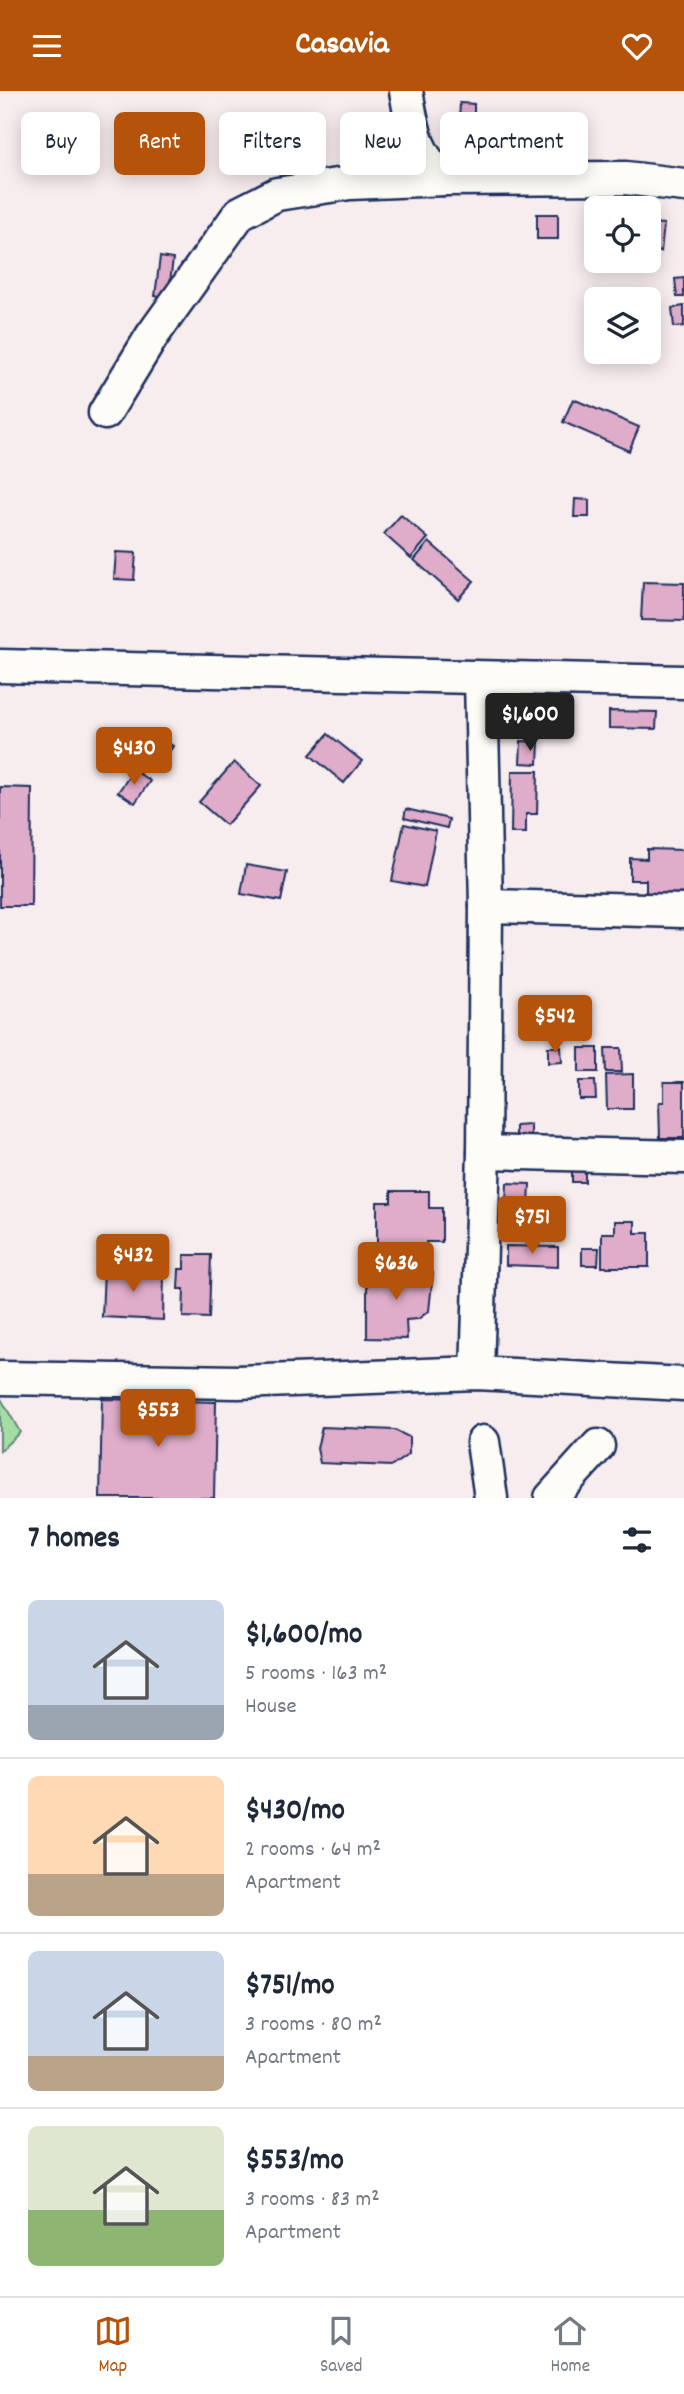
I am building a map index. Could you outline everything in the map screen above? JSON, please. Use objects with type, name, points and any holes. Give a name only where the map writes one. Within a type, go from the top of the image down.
[{"type":"street","points":[[406,91],[414,132],[426,164],[444,179]]},
{"type":"street","points":[[105,413],[152,336],[240,213],[277,194],[350,183],[444,179],[626,179],[684,185]]},
{"type":"street","points":[[0,666],[684,683]]},
{"type":"street","points":[[477,1373],[484,1151],[486,905],[481,678]]},
{"type":"street","points":[[486,905],[684,911]]},
{"type":"street","points":[[484,1151],[684,1157]]},
{"type":"street","points":[[0,1378],[239,1382],[477,1373],[684,1384]]},
{"type":"street","points":[[483,1442],[491,1498]]},
{"type":"street","points":[[551,1498],[598,1446]]},
{"type":"green space","points":[[0,1397],[20,1432],[0,1451]]},
{"type":"building","points":[[460,103],[474,104],[474,112],[460,112]]},
{"type":"building","points":[[537,214],[558,214],[558,239],[537,239]]},
{"type":"building","points":[[661,224],[664,224],[661,252]]},
{"type":"building","points":[[160,257],[173,259],[168,297],[155,296]]},
{"type":"building","points":[[684,278],[684,297],[677,297],[675,279]]},
{"type":"building","points":[[684,306],[684,326],[674,327],[672,308]]},
{"type":"building","points":[[573,399],[639,427],[629,451],[563,422]]},
{"type":"building","points":[[575,499],[589,500],[589,517],[574,517]]},
{"type":"building","points":[[401,515],[428,538],[411,558],[384,534]]},
{"type":"building","points":[[429,542],[474,581],[458,599],[414,560]]},
{"type":"building","points":[[116,552],[136,553],[134,580],[114,579]]},
{"type":"building","points":[[643,582],[684,583],[684,621],[641,620]]},
{"type":"building","points":[[609,711],[657,712],[656,729],[609,728]]},
{"type":"building","points":[[328,734],[362,761],[344,783],[310,755]]},
{"type":"building","points":[[161,738],[173,746],[158,769],[145,760]]},
{"type":"building","points":[[521,741],[539,742],[538,764],[520,763]]},
{"type":"building","points":[[234,762],[261,786],[226,825],[199,802]]},
{"type":"building","points":[[134,770],[150,781],[135,803],[118,792]]},
{"type":"building","points":[[512,771],[538,771],[537,814],[526,814],[526,833],[511,833]]},
{"type":"building","points":[[0,787],[32,788],[31,906],[0,906]]},
{"type":"building","points":[[406,809],[449,819],[447,828],[404,818]]},
{"type":"building","points":[[404,824],[436,831],[425,887],[392,881]]},
{"type":"building","points":[[647,849],[684,850],[684,895],[646,894],[646,880],[630,880],[630,858],[647,859]]},
{"type":"building","points":[[246,865],[287,872],[281,901],[241,894]]},
{"type":"building","points":[[548,1047],[561,1047],[562,1062],[548,1063]]},
{"type":"building","points":[[579,1048],[598,1048],[598,1072],[579,1072]]},
{"type":"building","points":[[605,1048],[621,1048],[622,1072],[606,1072]]},
{"type":"building","points":[[633,1074],[633,1109],[607,1109],[606,1075]]},
{"type":"building","points":[[579,1081],[595,1081],[596,1099],[579,1099]]},
{"type":"building","points":[[664,1082],[684,1082],[684,1138],[660,1138],[659,1102],[664,1102]]},
{"type":"building","points":[[531,1125],[531,1136],[516,1136],[516,1126]]},
{"type":"building","points":[[572,1170],[585,1170],[585,1182],[572,1182]]},
{"type":"building","points":[[507,1183],[530,1184],[529,1205],[506,1205]]},
{"type":"building","points":[[391,1191],[429,1191],[429,1208],[442,1208],[442,1242],[426,1242],[426,1252],[413,1252],[413,1255],[389,1255],[389,1249],[377,1249],[377,1202],[391,1202]]},
{"type":"building","points":[[615,1221],[635,1221],[635,1233],[649,1233],[649,1267],[602,1267],[602,1233],[615,1233]]},
{"type":"building","points":[[506,1246],[558,1247],[558,1267],[506,1265]]},
{"type":"building","points":[[582,1248],[599,1248],[598,1265],[582,1265]]},
{"type":"building","points":[[184,1255],[211,1255],[209,1318],[183,1317],[184,1289],[178,1289],[179,1269],[184,1269]]},
{"type":"building","points":[[104,1269],[164,1271],[163,1320],[102,1317]]},
{"type":"building","points":[[399,1269],[433,1273],[429,1311],[418,1319],[406,1320],[407,1339],[367,1338],[367,1274],[394,1275]]},
{"type":"building","points":[[102,1399],[216,1402],[214,1498],[100,1498]]},
{"type":"building","points":[[322,1427],[395,1430],[409,1437],[409,1454],[392,1466],[320,1463],[317,1448]]}]
